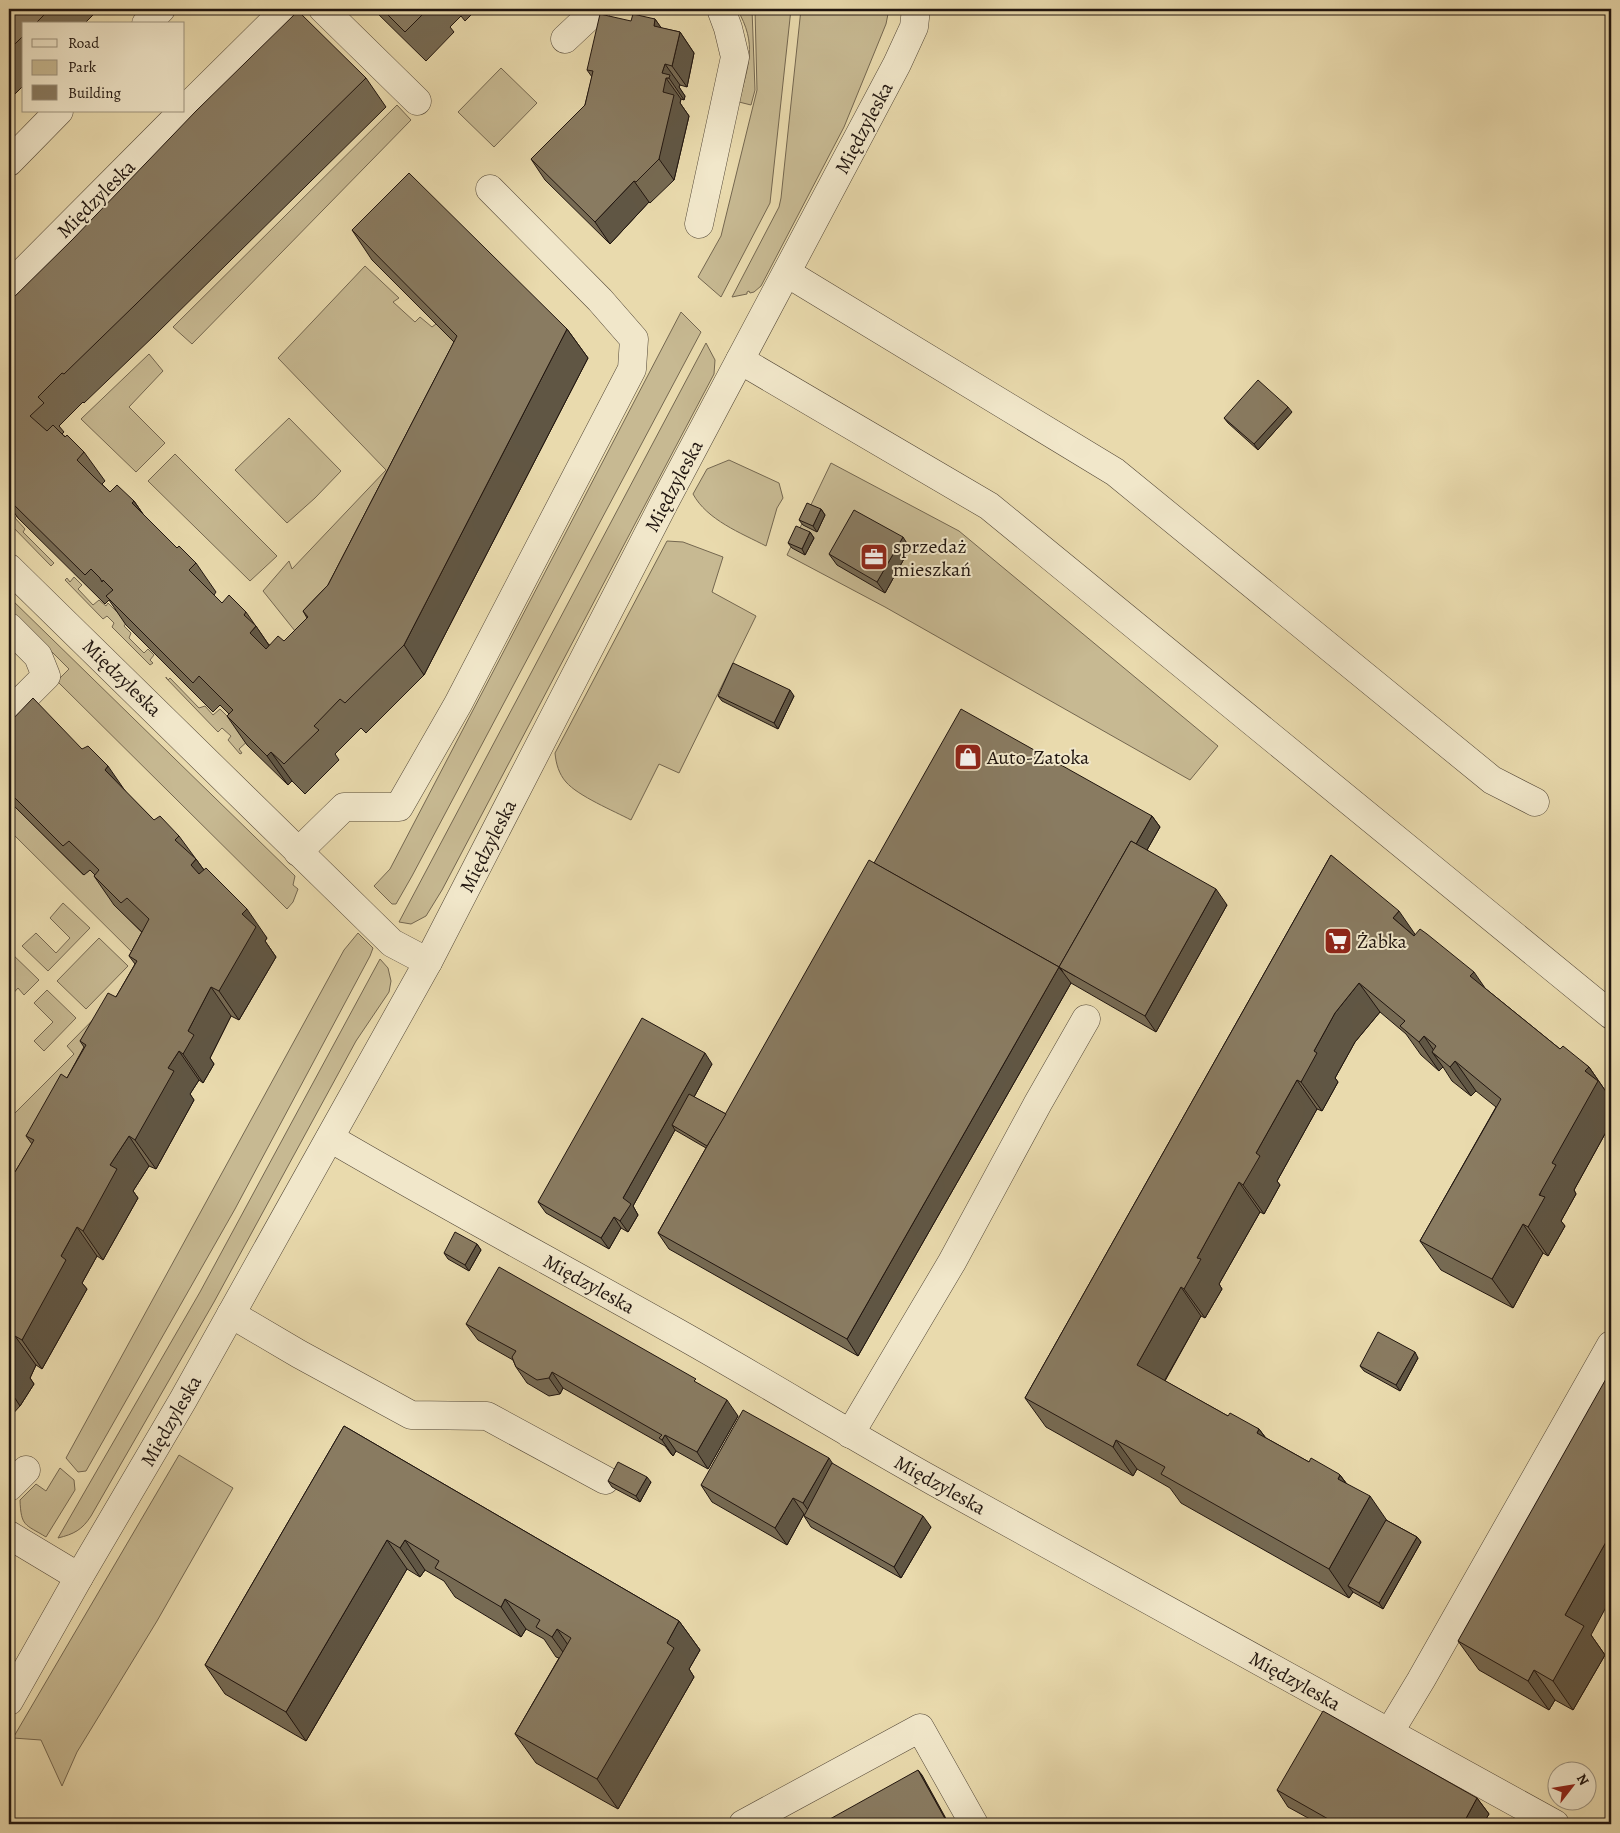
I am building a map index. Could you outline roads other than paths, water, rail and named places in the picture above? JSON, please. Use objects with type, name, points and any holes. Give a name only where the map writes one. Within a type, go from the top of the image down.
[{"type":"street","points":[[148,22],[161,9]]},
{"type":"street","name":"Międzyleska","points":[[185,109],[286,9]]},
{"type":"street","points":[[323,9],[417,101]]},
{"type":"street","points":[[565,39],[597,9]]},
{"type":"street","points":[[699,224],[734,57],[728,28],[721,9]]},
{"type":"street","name":"Międzyleska","points":[[9,1701],[79,1577],[174,1416],[428,962],[662,507],[897,64],[914,27],[916,9]]},
{"type":"street","points":[[9,162],[58,112]]},
{"type":"street","name":"Międzyleska","points":[[9,286],[131,178],[182,112]]},
{"type":"street","points":[[298,852],[344,808],[399,806],[458,704],[632,369],[634,339],[600,300],[490,189]]},
{"type":"street","points":[[787,273],[1115,472],[1492,780],[1535,802]]},
{"type":"street","points":[[740,360],[989,506],[1611,1015]]},
{"type":"street","name":"Międzyleska","points":[[9,568],[392,943],[428,962]]},
{"type":"street","points":[[9,627],[38,656],[46,676],[9,713]]},
{"type":"street","points":[[850,1434],[952,1262],[1086,1019]]},
{"type":"street","name":"Międzyleska","points":[[330,1138],[1126,1589],[1555,1824]]},
{"type":"street","points":[[231,1314],[299,1354],[411,1415],[487,1416],[605,1480]]},
{"type":"street","points":[[1389,1733],[1611,1345]]},
{"type":"street","points":[[9,1535],[79,1577]]},
{"type":"street","points":[[743,1824],[920,1728],[974,1824]]},
{"type":"place","name":"sprzedaż mieszkań","points":[[874,557]]},
{"type":"place","name":"Auto-Zatoka","points":[[968,757]]},
{"type":"place","name":"Żabka","points":[[1338,941]]}]
